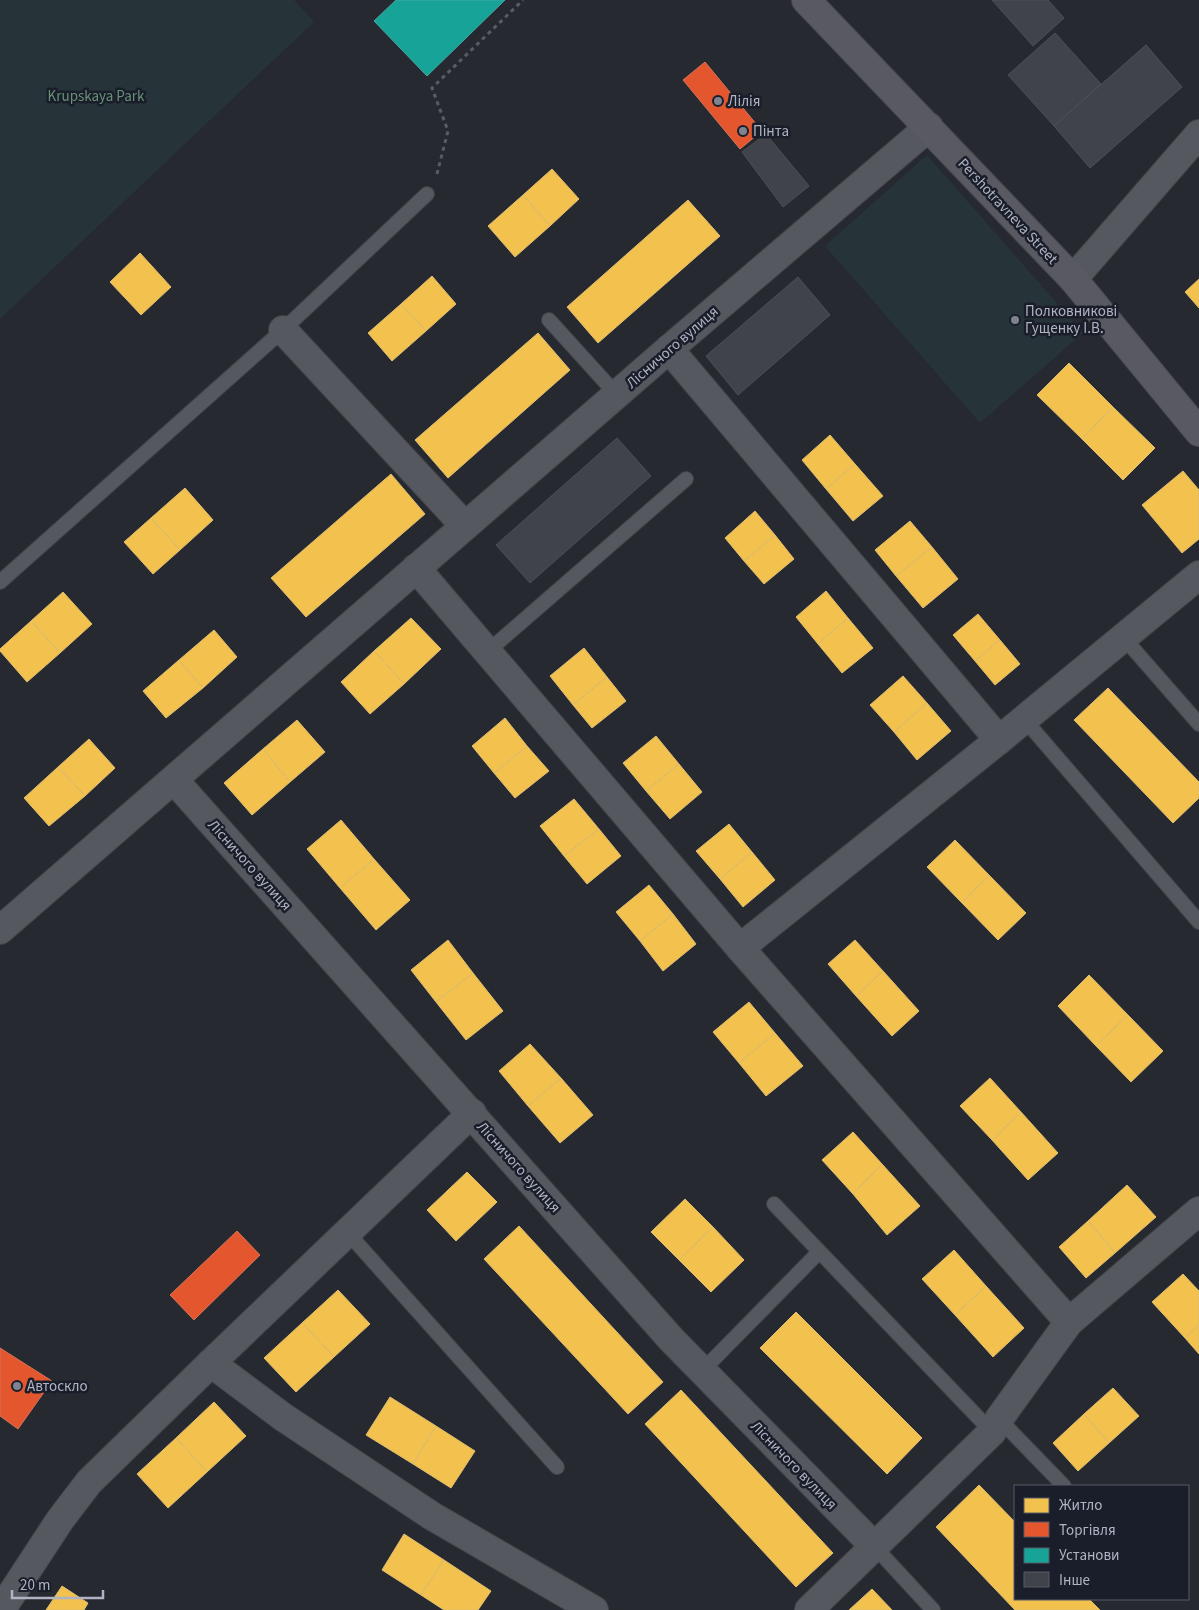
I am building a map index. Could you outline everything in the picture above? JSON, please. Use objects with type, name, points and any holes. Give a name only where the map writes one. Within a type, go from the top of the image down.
[{"type":"main road","name":"Pershotravneva Street","points":[[806,0],[1073,279],[1199,432]]},
{"type":"street","name":"Лісничого вулиця","points":[[0,930],[669,349],[929,127]]},
{"type":"street","points":[[1073,279],[1199,134]]},
{"type":"street","points":[[283,330],[465,526]]},
{"type":"street","points":[[669,349],[999,740]]},
{"type":"street","points":[[416,568],[740,948],[1069,1322]]},
{"type":"street","points":[[740,948],[999,740],[1199,575]]},
{"type":"street","name":"Лісничого вулиця","points":[[174,780],[671,1339],[874,1546]]},
{"type":"street","points":[[2,1610],[60,1520],[89,1482],[472,1113]]},
{"type":"street","points":[[808,1610],[995,1426],[1069,1322],[1195,1221]]},
{"type":"street","points":[[211,1363],[283,1418],[432,1516],[594,1610]]},
{"type":"lane","points":[[0,582],[283,330],[427,194]]},
{"type":"lane","points":[[549,320],[616,395]]},
{"type":"lane","points":[[487,652],[686,479]]},
{"type":"lane","points":[[1123,637],[1199,724]]},
{"type":"lane","points":[[1024,719],[1199,922]]},
{"type":"lane","points":[[774,1204],[819,1252],[995,1426],[1063,1485]]},
{"type":"lane","points":[[347,1232],[557,1467]]},
{"type":"lane","points":[[702,1371],[819,1252]]},
{"type":"lane","points":[[874,1546],[933,1610]]},
{"type":"path","points":[[427,194],[439,170],[448,131],[432,88],[523,0]]},
{"type":"green space","name":"Krupskaya Park","points":[[0,0],[294,0],[314,22],[0,319]]},
{"type":"green space","points":[[927,155],[1083,333],[980,423],[825,246]]},
{"type":"building: Житло","points":[[552,169],[579,199],[550,226],[523,195]]},
{"type":"building: Житло","points":[[523,195],[550,226],[515,257],[488,226]]},
{"type":"building: Житло","points":[[688,200],[720,236],[598,343],[567,307]]},
{"type":"building: Житло","points":[[140,253],[171,287],[141,315],[110,282]]},
{"type":"building: Житло","points":[[432,276],[456,304],[426,331],[401,304]]},
{"type":"building: Житло","points":[[1199,279],[1199,308],[1185,292]]},
{"type":"building: Житло","points":[[401,304],[426,331],[392,361],[368,333]]},
{"type":"building: Житло","points":[[538,333],[570,370],[448,478],[415,440]]},
{"type":"building: Житло","points":[[1069,363],[1113,407],[1082,439],[1037,395]]},
{"type":"building: Житло","points":[[1113,407],[1155,448],[1123,480],[1082,439]]},
{"type":"building: Житло","points":[[830,435],[855,464],[826,489],[802,460]]},
{"type":"building: Житло","points":[[855,464],[883,496],[853,521],[826,489]]},
{"type":"building: Житло","points":[[1183,471],[1199,490],[1199,539],[1182,553],[1142,505]]},
{"type":"building: Житло","points":[[391,474],[425,514],[306,617],[271,578]]},
{"type":"building: Житло","points":[[185,488],[213,520],[180,550],[151,518]]},
{"type":"building: Житло","points":[[755,511],[775,535],[744,561],[725,538]]},
{"type":"building: Житло","points":[[151,518],[180,550],[153,574],[124,542]]},
{"type":"building: Житло","points":[[910,521],[932,547],[896,576],[875,550]]},
{"type":"building: Житло","points":[[775,535],[794,559],[764,584],[744,561]]},
{"type":"building: Житло","points":[[932,547],[958,579],[923,608],[896,576]]},
{"type":"building: Житло","points":[[826,591],[848,618],[818,644],[796,617]]},
{"type":"building: Житло","points":[[63,592],[92,624],[60,653],[31,621]]},
{"type":"building: Житло","points":[[978,614],[1000,640],[975,661],[953,635]]},
{"type":"building: Житло","points":[[411,618],[441,649],[404,684],[374,651]]},
{"type":"building: Житло","points":[[848,618],[873,648],[842,673],[818,644]]},
{"type":"building: Житло","points":[[31,621],[60,653],[27,682],[0,649]]},
{"type":"building: Житло","points":[[214,630],[237,657],[203,688],[179,660]]},
{"type":"building: Житло","points":[[1000,640],[1020,664],[995,685],[975,661]]},
{"type":"building: Житло","points":[[584,648],[607,677],[573,705],[550,676]]},
{"type":"building: Житло","points":[[374,651],[404,684],[370,714],[341,682]]},
{"type":"building: Житло","points":[[179,660],[203,688],[166,718],[143,691]]},
{"type":"building: Житло","points":[[903,676],[927,703],[894,732],[870,705]]},
{"type":"building: Житло","points":[[607,677],[626,701],[592,728],[573,705]]},
{"type":"building: Житло","points":[[1108,688],[1199,782],[1199,798],[1173,823],[1074,720]]},
{"type":"building: Житло","points":[[927,703],[951,731],[917,760],[894,732]]},
{"type":"building: Житло","points":[[505,718],[527,746],[494,773],[472,746]]},
{"type":"building: Житло","points":[[297,720],[325,752],[290,782],[263,749]]},
{"type":"building: Житло","points":[[656,736],[679,764],[646,791],[623,763]]},
{"type":"building: Житло","points":[[89,739],[115,768],[85,796],[58,767]]},
{"type":"building: Житло","points":[[527,746],[549,771],[515,798],[494,773]]},
{"type":"building: Житло","points":[[263,749],[290,782],[252,815],[224,783]]},
{"type":"building: Житло","points":[[679,764],[702,792],[670,819],[646,791]]},
{"type":"building: Житло","points":[[58,767],[85,796],[49,826],[24,798]]},
{"type":"building: Житло","points":[[574,799],[599,829],[564,856],[540,826]]},
{"type":"building: Житло","points":[[341,820],[374,859],[340,888],[307,849]]},
{"type":"building: Житло","points":[[729,824],[752,852],[720,879],[696,851]]},
{"type":"building: Житло","points":[[599,829],[621,856],[587,884],[564,856]]},
{"type":"building: Житло","points":[[955,840],[989,875],[962,903],[927,867]]},
{"type":"building: Житло","points":[[752,852],[775,880],[743,907],[720,879]]},
{"type":"building: Житло","points":[[374,859],[410,900],[376,930],[340,888]]},
{"type":"building: Житло","points":[[989,875],[1026,913],[998,940],[962,903]]},
{"type":"building: Житло","points":[[649,885],[673,914],[640,941],[616,912]]},
{"type":"building: Житло","points":[[673,914],[696,944],[663,971],[640,941]]},
{"type":"building: Житло","points":[[448,940],[473,973],[436,1002],[411,970]]},
{"type":"building: Житло","points":[[855,940],[883,971],[856,996],[828,964]]},
{"type":"building: Житло","points":[[883,971],[919,1011],[892,1036],[856,996]]},
{"type":"building: Житло","points":[[473,973],[503,1011],[466,1040],[436,1002]]},
{"type":"building: Житло","points":[[1089,975],[1128,1015],[1096,1046],[1058,1006]]},
{"type":"building: Житло","points":[[749,1002],[775,1033],[739,1063],[713,1032]]},
{"type":"building: Житло","points":[[1128,1015],[1163,1051],[1131,1082],[1096,1046]]},
{"type":"building: Житло","points":[[775,1033],[803,1066],[766,1096],[739,1063]]},
{"type":"building: Житло","points":[[530,1044],[561,1078],[528,1106],[499,1071]]},
{"type":"building: Житло","points":[[561,1078],[593,1115],[560,1143],[528,1106]]},
{"type":"building: Житло","points":[[990,1078],[1021,1112],[992,1140],[960,1106]]},
{"type":"building: Житло","points":[[1021,1112],[1058,1153],[1028,1180],[992,1140]]},
{"type":"building: Житло","points":[[853,1132],[882,1164],[853,1194],[822,1160]]},
{"type":"building: Житло","points":[[882,1164],[920,1206],[887,1235],[853,1194]]},
{"type":"building: Житло","points":[[467,1172],[497,1202],[456,1241],[427,1210]]},
{"type":"building: Житло","points":[[1127,1185],[1156,1217],[1115,1253],[1088,1221]]},
{"type":"building: Житло","points":[[685,1199],[713,1227],[679,1260],[651,1232]]},
{"type":"building: Житло","points":[[1088,1221],[1115,1253],[1086,1278],[1059,1247]]},
{"type":"building: Житло","points":[[519,1226],[663,1382],[628,1414],[484,1259]]},
{"type":"building: Житло","points":[[713,1227],[744,1260],[711,1292],[679,1260]]},
{"type":"building: Житло","points":[[954,1250],[986,1286],[955,1315],[922,1279]]},
{"type":"building: Житло","points":[[1183,1274],[1199,1291],[1199,1325],[1185,1338],[1152,1302]]},
{"type":"building: Житло","points":[[986,1286],[1024,1328],[993,1357],[955,1315]]},
{"type":"building: Житло","points":[[338,1290],[370,1324],[334,1357],[302,1323]]},
{"type":"building: Житло","points":[[796,1312],[922,1438],[887,1474],[760,1348]]},
{"type":"building: Житло","points":[[302,1323],[334,1357],[296,1392],[264,1358]]},
{"type":"building: Житло","points":[[1199,1325],[1199,1354],[1185,1338]]},
{"type":"building: Житло","points":[[1113,1388],[1139,1416],[1109,1443],[1084,1414]]},
{"type":"building: Житло","points":[[681,1390],[833,1553],[796,1587],[645,1424]]},
{"type":"building: Житло","points":[[390,1397],[436,1426],[413,1464],[366,1435]]},
{"type":"building: Житло","points":[[214,1402],[246,1436],[207,1472],[176,1438]]},
{"type":"building: Житло","points":[[1084,1414],[1109,1443],[1078,1471],[1053,1443]]},
{"type":"building: Житло","points":[[436,1426],[475,1451],[451,1488],[413,1464]]},
{"type":"building: Житло","points":[[176,1438],[207,1472],[168,1508],[137,1474]]},
{"type":"building: Житло","points":[[979,1485],[1014,1521],[1014,1600],[1090,1600],[1100,1610],[1015,1610],[936,1527]]},
{"type":"building: Житло","points":[[404,1534],[444,1560],[421,1595],[382,1570]]},
{"type":"building: Житло","points":[[444,1560],[491,1591],[478,1610],[444,1610],[421,1595]]},
{"type":"building: Житло","points":[[62,1586],[88,1603],[84,1610],[46,1610]]},
{"type":"building: Житло","points":[[872,1589],[892,1610],[849,1610]]},
{"type":"building: Торгівля","points":[[705,62],[762,131],[740,149],[683,80]]},
{"type":"building: Торгівля","points":[[237,1231],[260,1255],[194,1320],[170,1295]]},
{"type":"building: Торгівля","points":[[0,1348],[52,1381],[18,1429],[0,1416]]},
{"type":"building: Установи","points":[[396,0],[505,0],[427,76],[374,21]]},
{"type":"building: Інше","points":[[992,0],[1048,0],[1064,18],[1033,46]]},
{"type":"building: Інше","points":[[1055,33],[1101,84],[1054,126],[1008,75]]},
{"type":"building: Інше","points":[[1146,45],[1182,87],[1090,168],[1054,126]]},
{"type":"building: Інше","points":[[766,134],[809,186],[783,207],[742,152]]},
{"type":"building: Інше","points":[[798,277],[830,315],[738,395],[706,356]]},
{"type":"building: Інше","points":[[617,438],[651,476],[530,583],[496,545]]},
{"type":"place","name":"Лілія","points":[[718,101]]},
{"type":"place","name":"Пінта","points":[[743,131]]},
{"type":"place","name":"Полковникові Гущенку І.В.","points":[[1015,320]]},
{"type":"place","name":"Автоскло","points":[[17,1386]]}]
